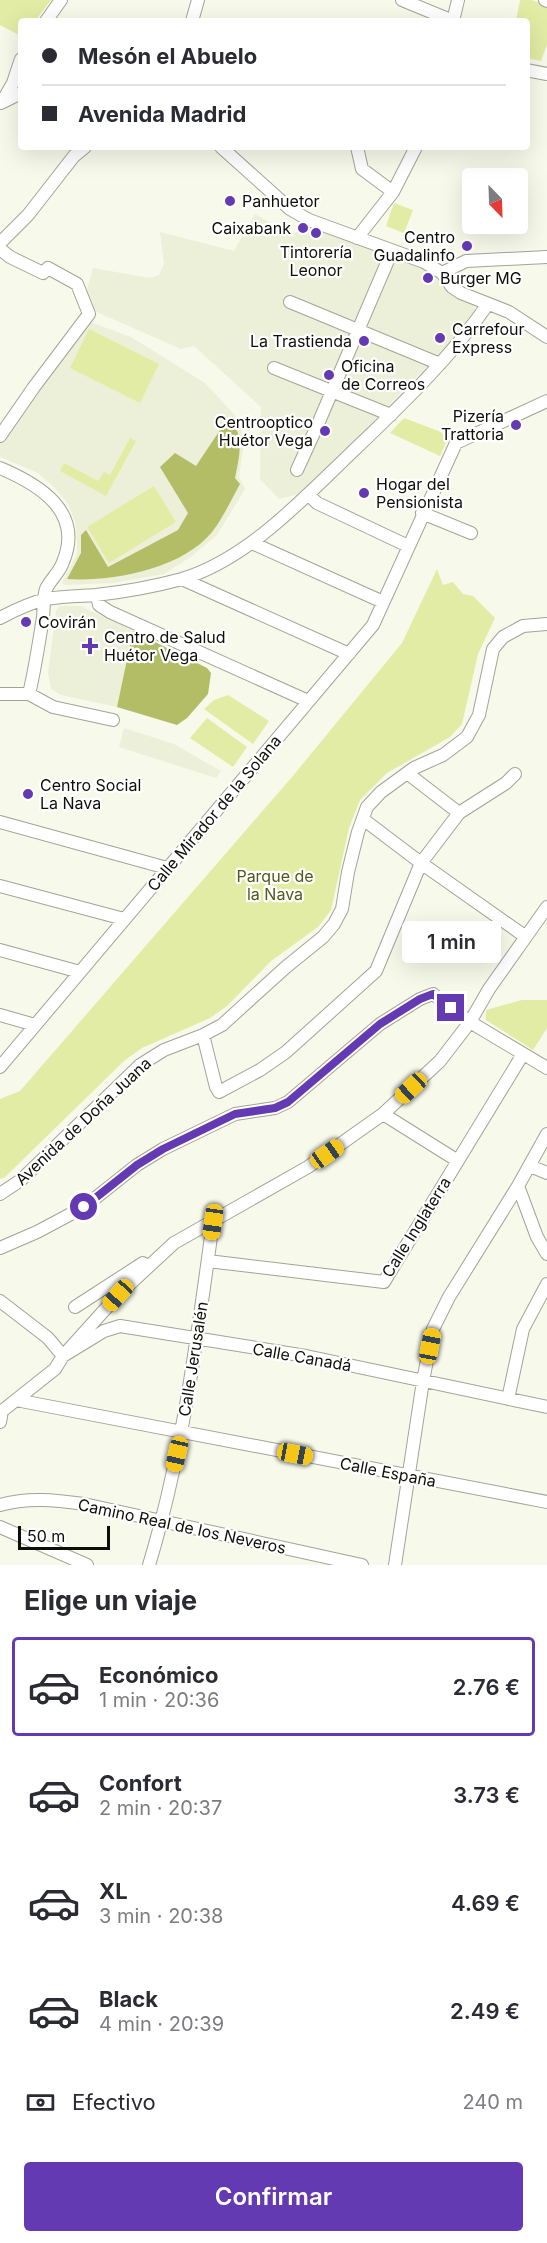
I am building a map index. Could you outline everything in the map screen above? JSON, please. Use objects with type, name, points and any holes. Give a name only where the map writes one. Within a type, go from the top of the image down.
[{"type":"street","points":[[48,18],[61,0]]},
{"type":"street","points":[[193,18],[198,0]]},
{"type":"street","points":[[402,0],[446,18]]},
{"type":"street","points":[[454,18],[458,0]]},
{"type":"street","points":[[530,71],[547,74]]},
{"type":"street","points":[[1,103],[18,89]]},
{"type":"street","points":[[0,243],[28,215],[74,156],[81,150]]},
{"type":"street","points":[[224,150],[290,210],[309,220],[424,262],[441,273],[461,294],[509,312],[547,337]]},
{"type":"street","points":[[358,150],[363,170],[393,192]]},
{"type":"street","points":[[357,238],[393,192],[414,150]]},
{"type":"street","points":[[0,249],[10,257],[44,273],[48,268],[76,284],[90,314],[0,436]]},
{"type":"street","points":[[297,470],[392,251]]},
{"type":"street","points":[[441,273],[466,261],[547,257]]},
{"type":"street","points":[[290,302],[440,364]]},
{"type":"street","points":[[0,618],[23,606],[45,599],[97,594],[182,579],[210,567],[252,543],[308,494],[391,415],[467,334],[488,304]]},
{"type":"street","points":[[274,368],[391,415]]},
{"type":"street","name":"Calle Mirador de la Solana","points":[[0,1067],[373,625],[422,513],[456,443],[547,401]]},
{"type":"street","points":[[0,468],[39,488],[56,502],[66,522],[69,541],[63,563],[46,590],[29,694]]},
{"type":"street","points":[[308,494],[317,503],[408,546]]},
{"type":"street","points":[[422,513],[471,532]]},
{"type":"street","points":[[252,543],[383,602]]},
{"type":"street","points":[[182,579],[349,654]]},
{"type":"street","points":[[97,594],[99,605],[110,612],[308,701]]},
{"type":"street","name":"Avenida de Doña Juana","points":[[0,1194],[21,1180],[140,1065],[164,1050],[222,1025],[329,931],[342,909],[348,872],[367,807],[381,792],[407,773],[443,755],[467,737],[479,715],[493,650],[503,638],[523,626],[546,625]]},
{"type":"street","points":[[0,694],[29,694],[53,707],[113,720]]},
{"type":"street","points":[[407,773],[459,813]]},
{"type":"street","points":[[203,1035],[219,1092],[260,1070],[286,1052],[376,971],[421,863],[459,813],[506,783],[515,774]]},
{"type":"street","points":[[363,819],[526,937]]},
{"type":"street","points":[[0,822],[167,868]]},
{"type":"street","points":[[0,886],[124,919]]},
{"type":"street","points":[[75,1307],[174,1243],[308,1167],[382,1114],[440,1061],[470,1022],[489,989],[547,907]]},
{"type":"street","points":[[0,950],[80,972]]},
{"type":"street","points":[[0,1248],[38,1232],[84,1207],[131,1170],[163,1149],[235,1114],[275,1108],[288,1102],[380,1024],[420,999],[433,994],[470,1022],[547,1068]]},
{"type":"street","points":[[0,1015],[35,1024]]},
{"type":"street","name":"Calle Inglaterra","points":[[208,1261],[384,1282],[523,1054]]},
{"type":"street","points":[[382,1114],[458,1161]]},
{"type":"street","points":[[394,1565],[433,1329],[449,1297],[545,1143]]},
{"type":"street","points":[[530,1166],[547,1173]]},
{"type":"street","points":[[518,1186],[537,1237],[547,1254]]},
{"type":"street","name":"Calle Jerusalén","points":[[149,1565],[182,1432],[213,1222]]},
{"type":"street","points":[[1,1415],[55,1369],[63,1356],[118,1295],[174,1243]]},
{"type":"street","points":[[508,1399],[523,1329],[547,1284]]},
{"type":"street","points":[[0,1301],[16,1311],[48,1338],[63,1356]]},
{"type":"street","name":"Calle Canadá","points":[[63,1356],[104,1331],[120,1326],[306,1356],[547,1407]]},
{"type":"street","name":"Calle España","points":[[16,1400],[547,1502]]},
{"type":"street","name":"Camino Real de los Neveros","points":[[0,1505],[17,1500],[50,1499],[84,1504],[362,1565]]},
{"type":"street","points":[[0,1527],[87,1565]]},
{"type":"shaded area","points":[[255,214],[294,237],[300,223],[433,269],[454,296],[474,305],[476,314],[461,332],[299,494],[279,499],[260,479],[261,407],[194,346],[181,349],[92,310],[85,298],[93,268],[150,278],[159,275],[164,264],[160,232],[234,251]]},
{"type":"shaded area","points":[[90,322],[131,337],[205,383],[234,414],[241,427],[243,449],[239,477],[245,489],[217,535],[192,556],[164,574],[113,583],[66,585],[62,583],[77,554],[75,522],[68,504],[38,473],[0,457],[0,443],[27,403]]},
{"type":"shaded area","name":"Centro de Salud Huétor Vega","points":[[59,606],[81,606],[133,631],[117,707],[61,695],[51,689],[48,673],[56,611]]},
{"type":"shaded area","points":[[124,728],[174,744],[221,771],[216,778],[119,747]]},
{"type":"green space","points":[[0,0],[51,0],[37,18],[18,18],[18,34],[0,25]]},
{"type":"green space","points":[[520,0],[531,0],[547,5],[547,45],[541,61],[530,59],[530,18],[517,18]]},
{"type":"green space","points":[[394,203],[413,210],[404,233],[386,226]]},
{"type":"green space","points":[[89,329],[159,364],[140,403],[70,368]]},
{"type":"green space","points":[[228,418],[234,424],[239,438],[235,478],[240,484],[212,532],[199,545],[165,564],[145,570],[104,578],[67,579],[81,553],[81,535],[86,530],[108,567],[178,530],[188,513],[160,467],[175,453],[196,466]]},
{"type":"green space","points":[[404,418],[441,432],[447,440],[440,456],[390,433]]},
{"type":"green space","points":[[130,438],[136,441],[106,496],[60,471],[64,463],[98,481],[104,472],[110,475]]},
{"type":"green space","points":[[154,486],[176,522],[109,563],[87,527]]},
{"type":"green space","name":"Parque de la Nava","points":[[437,569],[443,585],[453,582],[463,594],[473,596],[495,618],[478,654],[462,724],[450,737],[387,773],[360,800],[349,828],[331,910],[318,927],[271,961],[227,1006],[210,1018],[142,1048],[124,1061],[5,1177],[0,1179],[0,1099],[20,1091],[292,777],[402,643]]},
{"type":"green space","points":[[133,631],[207,668],[211,673],[208,694],[187,718],[177,725],[117,707]]},
{"type":"green space","points":[[228,695],[269,721],[253,744],[204,709],[214,700]]},
{"type":"green space","points":[[207,718],[247,747],[233,767],[190,738]]},
{"type":"green space","points":[[522,1000],[547,1000],[547,1028],[533,1050],[486,1020],[486,1010]]},
{"type":"place","name":"Panhuetor","points":[[230,201]]},
{"type":"place","name":"Caixabank","points":[[303,228]]},
{"type":"place","name":"Tintorería Leonor","points":[[316,233]]},
{"type":"place","name":"Centro Guadalinfo","points":[[467,246]]},
{"type":"place","name":"Burger MG","points":[[428,278]]},
{"type":"place","name":"Carrefour Express","points":[[440,338]]},
{"type":"place","name":"La Trastienda","points":[[364,341]]},
{"type":"place","name":"Oficina de Correos","points":[[329,375]]},
{"type":"place","name":"Pizería Trattoria","points":[[516,425]]},
{"type":"place","name":"Centrooptico Huétor Vega","points":[[325,431]]},
{"type":"place","name":"Hogar del Pensionista","points":[[364,493]]},
{"type":"place","name":"Covirán","points":[[26,622]]},
{"type":"place","name":"Centro de Salud Huétor Vega","points":[[90,646]]},
{"type":"place","name":"Centro Social La Nava","points":[[28,794]]},
{"type":"route","points":[[84,1207],[137,1165],[163,1149],[235,1114],[275,1108],[295,1098],[380,1024],[420,999],[433,994],[451,1008]]}]
